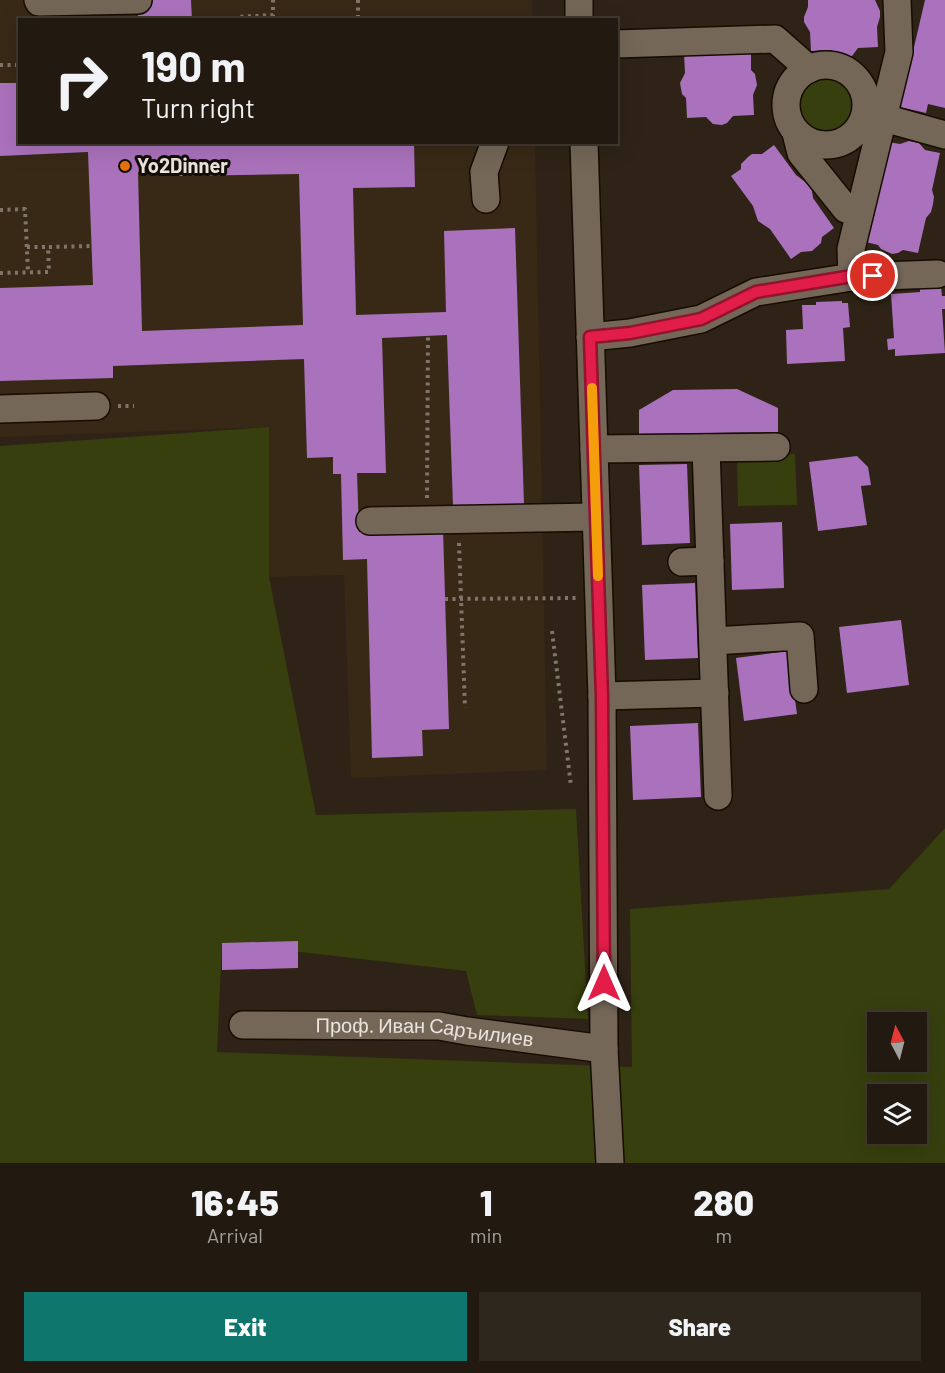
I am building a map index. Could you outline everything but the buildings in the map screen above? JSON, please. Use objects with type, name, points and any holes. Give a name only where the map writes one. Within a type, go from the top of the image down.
[{"type":"street","points":[[38,0],[39,2],[138,0]]},
{"type":"street","points":[[579,0],[579,18]]},
{"type":"street","points":[[852,276],[851,249],[860,211],[874,115],[899,52],[897,0]]},
{"type":"street","points":[[618,44],[775,39],[809,69]]},
{"type":"street","points":[[860,211],[846,208],[801,153],[796,133],[789,122],[786,110],[786,97],[798,76],[821,65],[845,70],[855,78],[874,115],[945,135]]},
{"type":"street","points":[[796,133],[806,140],[830,145],[853,135],[874,115]]},
{"type":"street","points":[[486,199],[484,172],[494,144]]},
{"type":"street","points":[[584,144],[602,696],[604,1049],[610,1163]]},
{"type":"street","points":[[590,337],[630,333],[701,319],[756,292],[852,276],[938,274]]},
{"type":"street","points":[[0,409],[96,406]]},
{"type":"street","points":[[706,447],[718,796]]},
{"type":"street","points":[[594,449],[776,447]]},
{"type":"street","points":[[370,521],[596,517]]},
{"type":"street","points":[[682,562],[710,561]]},
{"type":"street","points":[[713,641],[800,636],[804,689]]},
{"type":"street","points":[[602,696],[715,693]]},
{"type":"street","name":"Проф. Иван Саръилиев","points":[[243,1025],[439,1026],[604,1049]]},
{"type":"path","points":[[236,18],[236,16],[273,15],[273,0]]},
{"type":"path","points":[[358,0],[358,18]]},
{"type":"path","points":[[0,65],[18,65]]},
{"type":"path","points":[[0,210],[25,209],[28,272]]},
{"type":"path","points":[[27,247],[92,246]]},
{"type":"path","points":[[0,273],[49,272],[48,247]]},
{"type":"path","points":[[427,478],[428,335]]},
{"type":"path","points":[[458,519],[465,708]]},
{"type":"path","points":[[445,599],[599,598]]},
{"type":"path","points":[[552,631],[571,786]]},
{"type":"shaded area","points":[[0,0],[532,0],[532,18],[18,18],[18,144],[535,144],[547,770],[351,778],[344,575],[269,577],[268,427],[0,437]]},
{"type":"green space","points":[[826,74],[838,76],[848,83],[855,93],[857,105],[855,117],[848,127],[838,134],[826,136],[814,134],[804,127],[797,117],[795,105],[797,93],[804,83],[814,76]]},
{"type":"green space","points":[[269,427],[269,577],[316,815],[576,809],[588,1019],[477,1015],[466,971],[222,943],[217,1052],[632,1067],[630,909],[889,889],[945,828],[945,1163],[0,1163],[0,446]]},
{"type":"green space","points":[[795,454],[797,505],[738,506],[737,456]]},
{"type":"slow traffic","points":[[592,388],[598,576]]},
{"type":"place","name":"Yo2Dinner","points":[[125,166]]},
{"type":"route","points":[[604,983],[602,696],[590,337],[630,333],[701,319],[756,292],[852,276],[873,276]]}]
